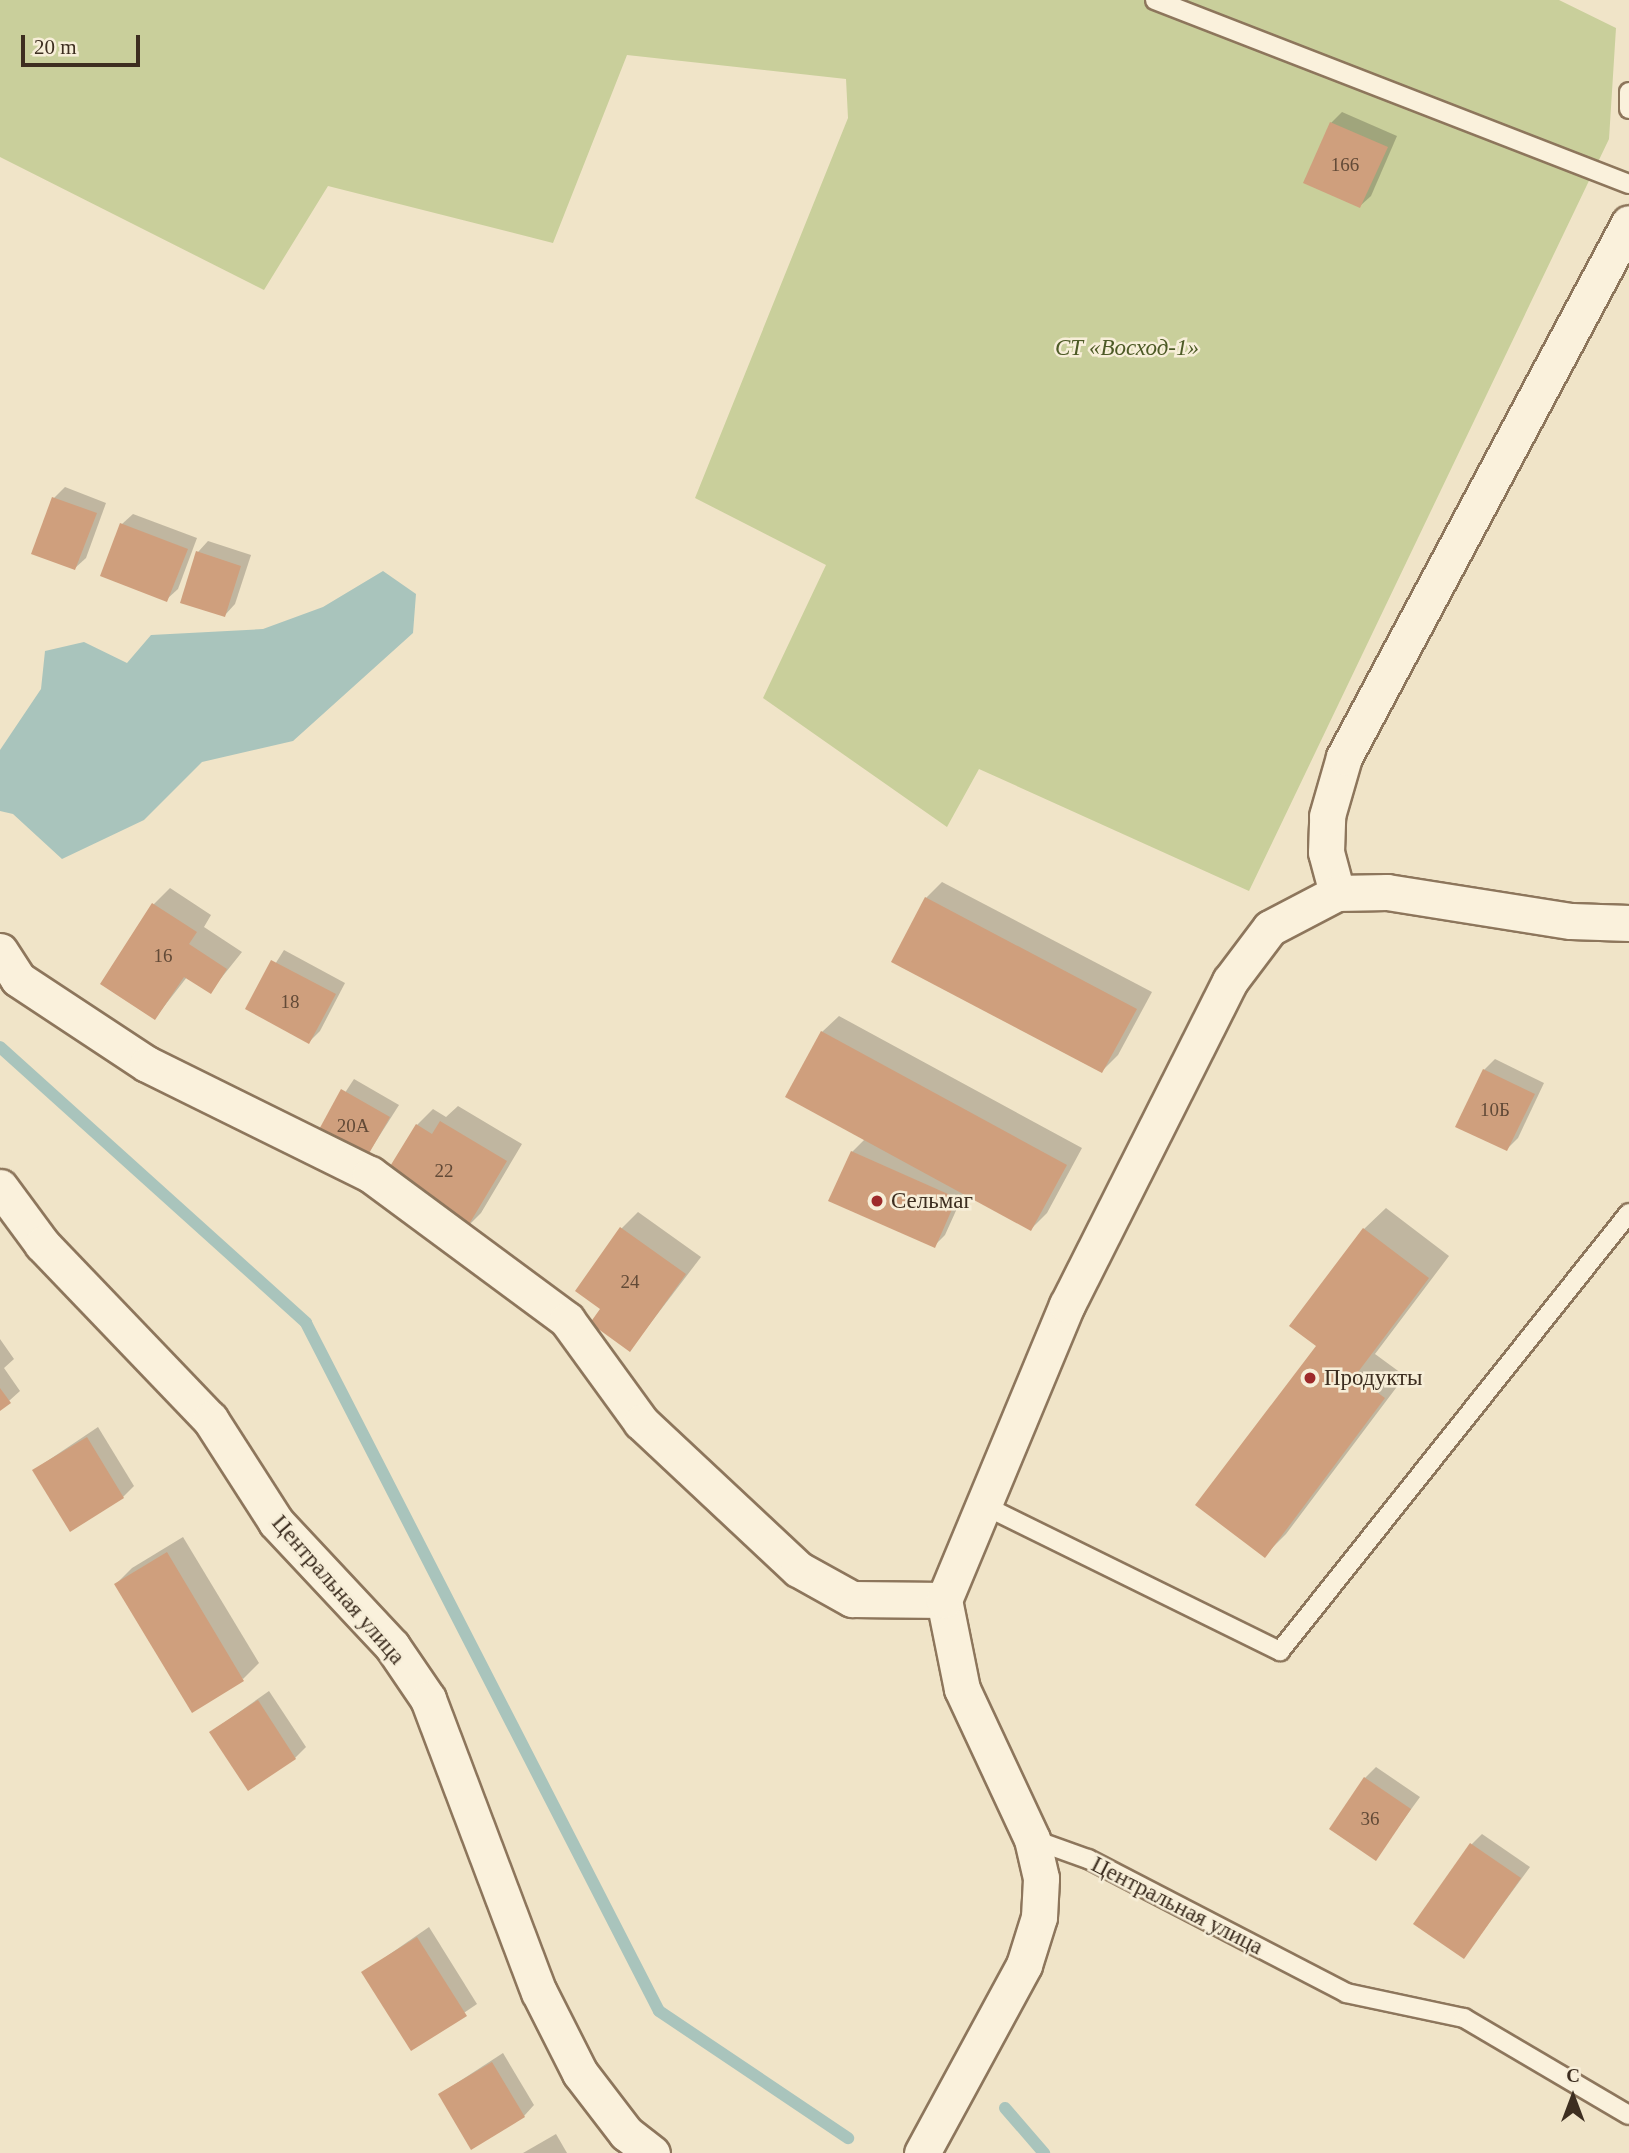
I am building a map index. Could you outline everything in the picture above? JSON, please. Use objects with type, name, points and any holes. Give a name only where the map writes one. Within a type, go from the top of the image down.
[{"type":"street","points":[[1337,892],[1326,852],[1327,816],[1345,757],[1629,223]]},
{"type":"street","points":[[922,2153],[1024,1965],[1039,1917],[1041,1878],[1032,1839],[962,1689],[944,1600],[1067,1305],[1230,981],[1270,928],[1337,892],[1387,892],[1571,921],[1629,923]]},
{"type":"street","points":[[0,951],[18,979],[147,1064],[370,1174],[568,1320],[641,1422],[797,1569],[852,1599],[944,1600]]},
{"type":"street","name":"Центральная улица","points":[[0,1187],[43,1244],[210,1419],[276,1522],[392,1646],[428,1699],[545,2003],[580,2073],[626,2133],[652,2153]]},
{"type":"lane","points":[[1155,0],[1629,184]]},
{"type":"lane","points":[[1629,92],[1629,109]]},
{"type":"lane","points":[[985,1506],[1280,1651],[1629,1213]]},
{"type":"lane","name":"Центральная улица","points":[[1032,1839],[1088,1859],[1346,1993],[1464,2018],[1629,2115]]},
{"type":"green space","name":"СТ «Восход-1»","points":[[0,0],[1559,0],[1616,28],[1609,139],[1249,891],[979,769],[947,827],[763,698],[826,565],[695,498],[848,118],[846,79],[627,55],[553,243],[328,186],[264,290],[0,157]]},
{"type":"water","points":[[383,571],[416,594],[413,633],[293,741],[202,762],[144,820],[62,859],[13,814],[0,811],[0,750],[41,689],[45,651],[84,642],[127,663],[151,635],[263,629],[323,607]]},
{"type":"building","points":[[1330,122],[1388,147],[1360,208],[1303,183]]},
{"type":"building","points":[[52,497],[97,513],[75,570],[31,554]]},
{"type":"building","points":[[120,523],[188,549],[167,602],[100,576]]},
{"type":"building","points":[[196,551],[241,566],[225,617],[180,603]]},
{"type":"building","points":[[925,897],[1137,1009],[1102,1073],[891,962]]},
{"type":"building","points":[[152,903],[197,932],[189,944],[227,969],[211,994],[184,977],[155,1020],[100,984]]},
{"type":"building","points":[[271,960],[336,994],[309,1044],[245,1009]]},
{"type":"building","points":[[821,1031],[1067,1165],[1031,1231],[785,1097]]},
{"type":"building","points":[[1483,1069],[1535,1094],[1507,1151],[1455,1127]]},
{"type":"building","points":[[341,1089],[390,1117],[364,1162],[316,1135]]},
{"type":"building","points":[[440,1121],[507,1161],[465,1231],[381,1181],[416,1124],[432,1134]]},
{"type":"building","points":[[851,1151],[957,1198],[935,1248],[828,1201]]},
{"type":"building","points":[[620,1227],[686,1274],[630,1352],[590,1323],[600,1309],[575,1291]]},
{"type":"building","points":[[1363,1228],[1429,1278],[1355,1376],[1385,1398],[1265,1558],[1195,1505],[1316,1346],[1289,1326]]},
{"type":"building","points":[[0,1388],[11,1403],[0,1411]]},
{"type":"building","points":[[87,1437],[124,1498],[70,1532],[32,1470]]},
{"type":"building","points":[[167,1552],[244,1681],[192,1713],[114,1584]]},
{"type":"building","points":[[258,1700],[296,1759],[248,1791],[209,1732]]},
{"type":"building","points":[[1364,1777],[1411,1809],[1376,1861],[1329,1829]]},
{"type":"building","points":[[1470,1843],[1521,1878],[1464,1959],[1413,1924]]},
{"type":"building","points":[[417,1937],[467,2016],[411,2051],[361,1972]]},
{"type":"building","points":[[492,2062],[525,2117],[471,2150],[438,2094]]},
{"type":"waterway","points":[[0,1047],[306,1323],[659,2011],[848,2138]]},
{"type":"waterway","points":[[1005,2108],[1044,2153]]},
{"type":"place","name":"Сельмаг","points":[[877,1201]]},
{"type":"place","name":"Продукты","points":[[1310,1378]]}]
